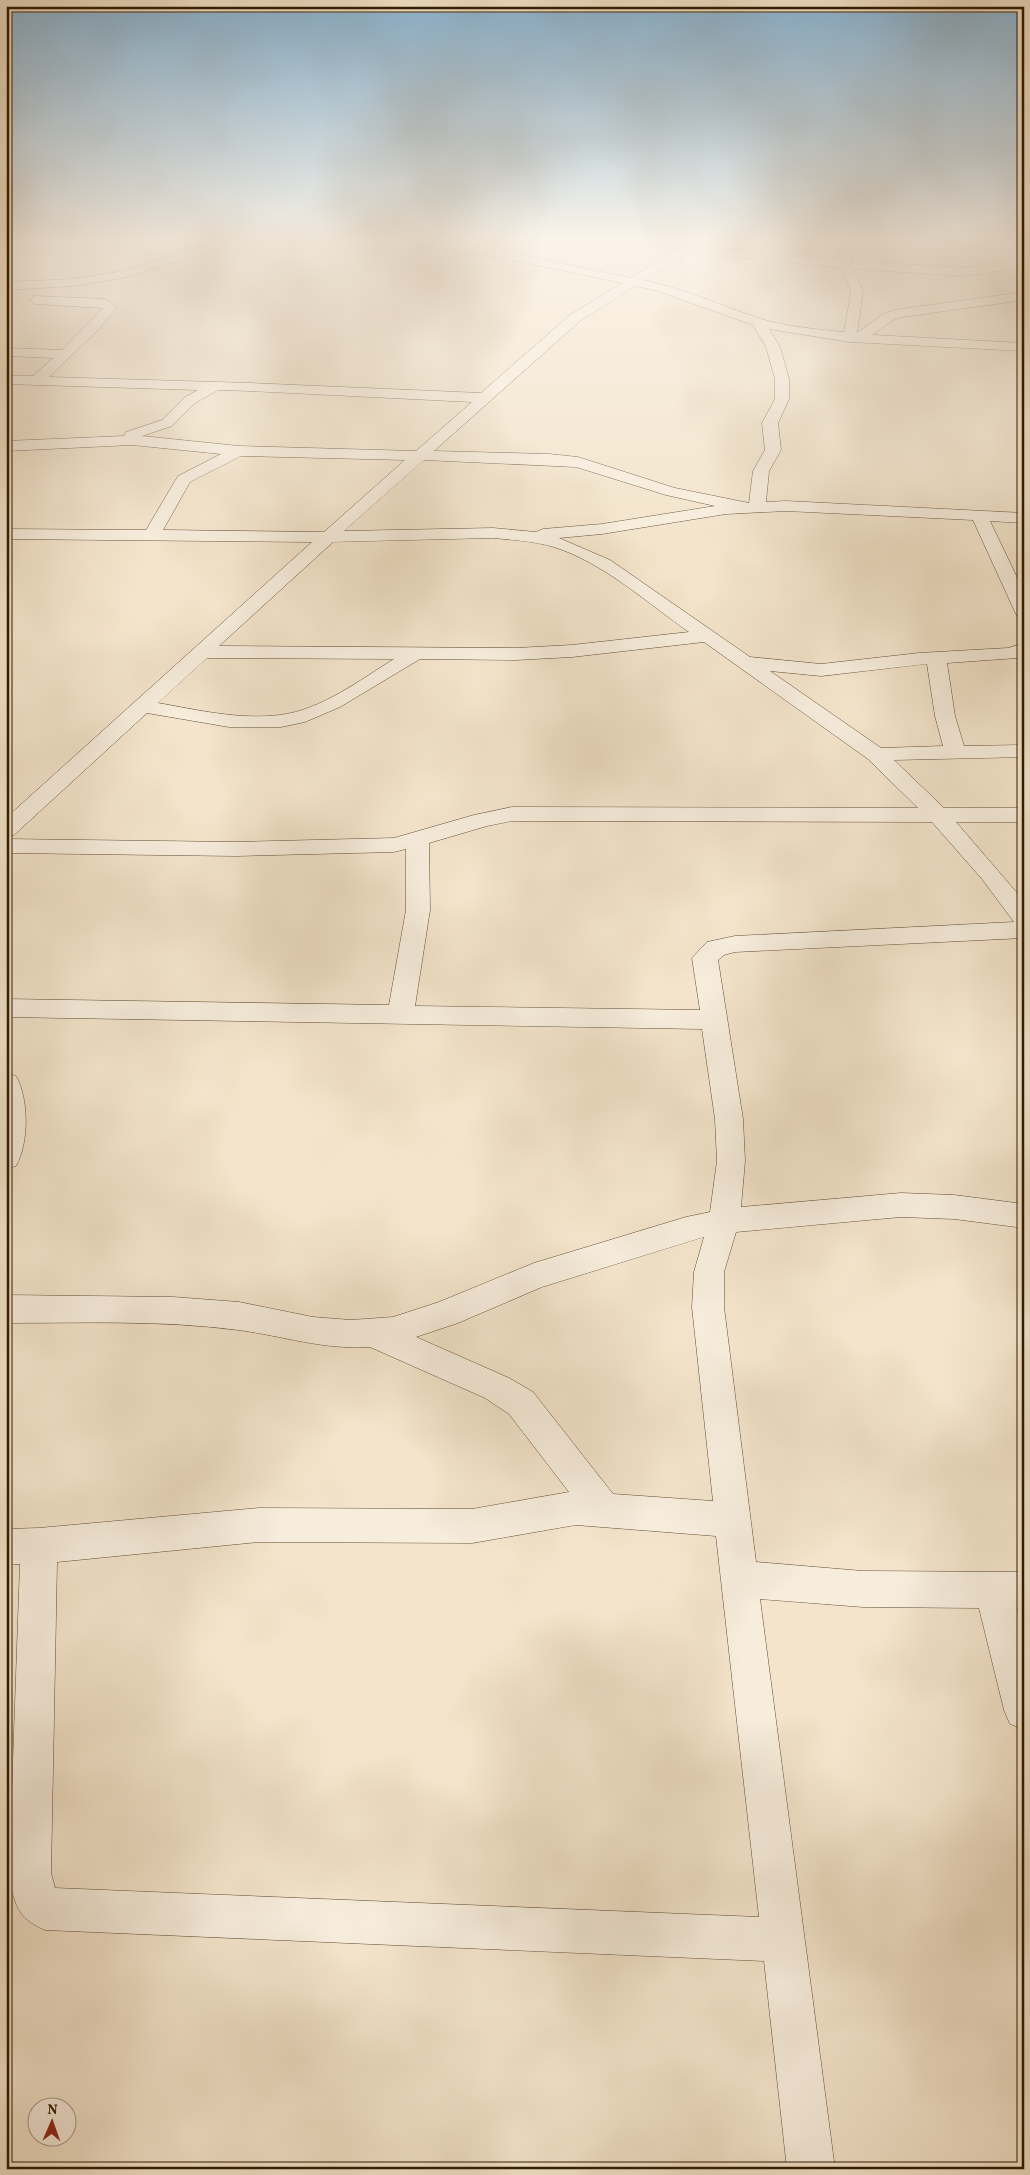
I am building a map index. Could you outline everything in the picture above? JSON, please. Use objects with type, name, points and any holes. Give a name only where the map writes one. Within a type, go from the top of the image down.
[{"type":"street","points":[[37,381],[76,342]]},
{"type":"street","points":[[6,830],[328,537],[547,342]]},
{"type":"street","points":[[752,507],[761,471],[773,450],[770,423],[782,400],[782,380],[770,342]]},
{"type":"street","points":[[927,342],[1017,348]]},
{"type":"street","points":[[6,352],[63,354]]},
{"type":"street","points":[[6,380],[215,386],[485,398]]},
{"type":"street","points":[[110,440],[154,430],[167,423],[190,400],[215,386]]},
{"type":"street","points":[[6,446],[110,440],[151,441],[239,451],[566,460],[672,492],[752,507]]},
{"type":"street","points":[[151,536],[184,479],[239,451]]},
{"type":"street","points":[[6,534],[328,537],[450,533],[524,535],[602,529],[752,507],[840,507],[1024,518]]},
{"type":"street","points":[[979,516],[1015,575],[1024,612]]},
{"type":"street","points":[[524,535],[562,544],[604,564],[710,636],[876,754],[937,814],[990,874],[1024,918]]},
{"type":"street","points":[[201,652],[572,652],[710,636]]},
{"type":"street","points":[[747,662],[821,670],[936,658],[1010,654],[1024,649]]},
{"type":"street","points":[[142,706],[234,722],[282,721],[310,714],[416,653]]},
{"type":"street","points":[[936,658],[944,716],[956,752]]},
{"type":"street","points":[[876,754],[1024,751]]},
{"type":"street","points":[[6,846],[236,849],[394,845],[418,840],[494,816],[512,814],[1024,815]]},
{"type":"street","points":[[400,1014],[418,910],[418,840]]},
{"type":"street","points":[[811,2169],[708,1307],[709,1272],[724,1221],[731,1145],[706,958],[716,948],[735,944],[1024,930]]},
{"type":"street","points":[[6,1008],[714,1020]]},
{"type":"street","points":[[6,1083],[9,1092],[9,1135],[6,1158]]},
{"type":"street","points":[[6,1309],[173,1311],[239,1316],[314,1330],[351,1334],[393,1331],[447,1312],[534,1276],[686,1229],[724,1221],[762,1216],[901,1205],[954,1207],[1024,1216]]},
{"type":"street","points":[[371,1332],[497,1388],[521,1403],[602,1508]]},
{"type":"street","points":[[732,1520],[602,1508],[576,1508],[472,1526],[258,1526],[23,1546],[36,1720],[30,1873],[34,1896],[45,1910],[783,1940]]},
{"type":"street","points":[[739,1579],[863,1589],[1008,1590],[1024,1710]]}]
